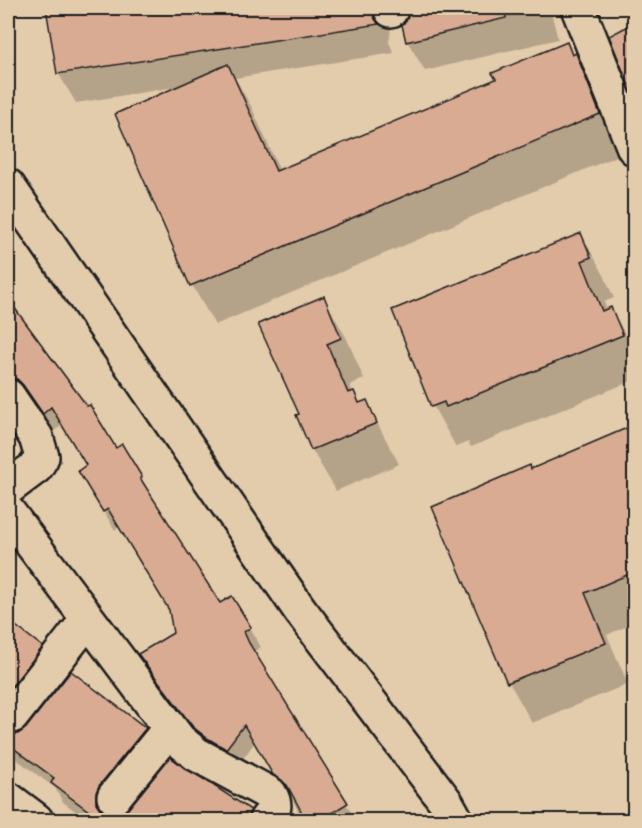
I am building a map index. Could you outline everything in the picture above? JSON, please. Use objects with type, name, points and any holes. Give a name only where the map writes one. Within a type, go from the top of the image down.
[{"type":"street","points":[[578,8],[632,134]]},
{"type":"street","points":[[8,186],[300,610],[446,802],[456,820]]},
{"type":"street","points":[[8,396],[36,437],[42,457],[36,467],[8,488]]},
{"type":"street","points":[[8,512],[179,740],[196,754],[270,794],[275,802],[275,809],[266,820]]},
{"type":"street","points":[[12,716],[88,619]]},
{"type":"street","points":[[114,797],[170,728]]},
{"type":"street","points":[[8,799],[36,820]]},
{"type":"building","points":[[46,8],[372,8],[379,24],[57,74]]},
{"type":"building","points":[[410,8],[505,8],[506,18],[406,42],[402,25],[407,19]]},
{"type":"building","points":[[634,23],[634,99],[609,36]]},
{"type":"building","points":[[567,42],[572,55],[576,53],[600,114],[190,286],[115,114],[228,64],[276,171],[496,79],[492,73]]},
{"type":"building","points":[[581,233],[591,257],[582,261],[602,311],[611,307],[623,335],[446,407],[444,402],[431,407],[392,310]]},
{"type":"building","points":[[324,296],[341,338],[327,344],[348,393],[354,391],[359,403],[367,400],[377,423],[311,450],[296,415],[299,414],[258,324]]},
{"type":"building","points":[[8,299],[87,406],[90,405],[116,448],[122,444],[142,477],[140,478],[220,603],[232,596],[251,627],[244,632],[249,643],[348,803],[320,820],[306,820],[287,785],[273,775],[244,725],[226,749],[207,738],[193,727],[138,654],[173,633],[169,610],[108,509],[103,512],[78,471],[86,465],[51,407],[43,414],[23,385],[17,379],[8,377]]},
{"type":"building","points":[[634,425],[634,572],[585,593],[606,643],[507,683],[432,507],[530,465],[531,469]]},
{"type":"building","points":[[8,620],[43,647],[8,691]]},
{"type":"building","points":[[71,671],[146,728],[99,786],[96,803],[102,811],[112,816],[120,815],[128,809],[170,757],[251,810],[248,820],[101,820],[51,783],[54,778],[8,744],[8,734],[18,734],[26,728]]}]
